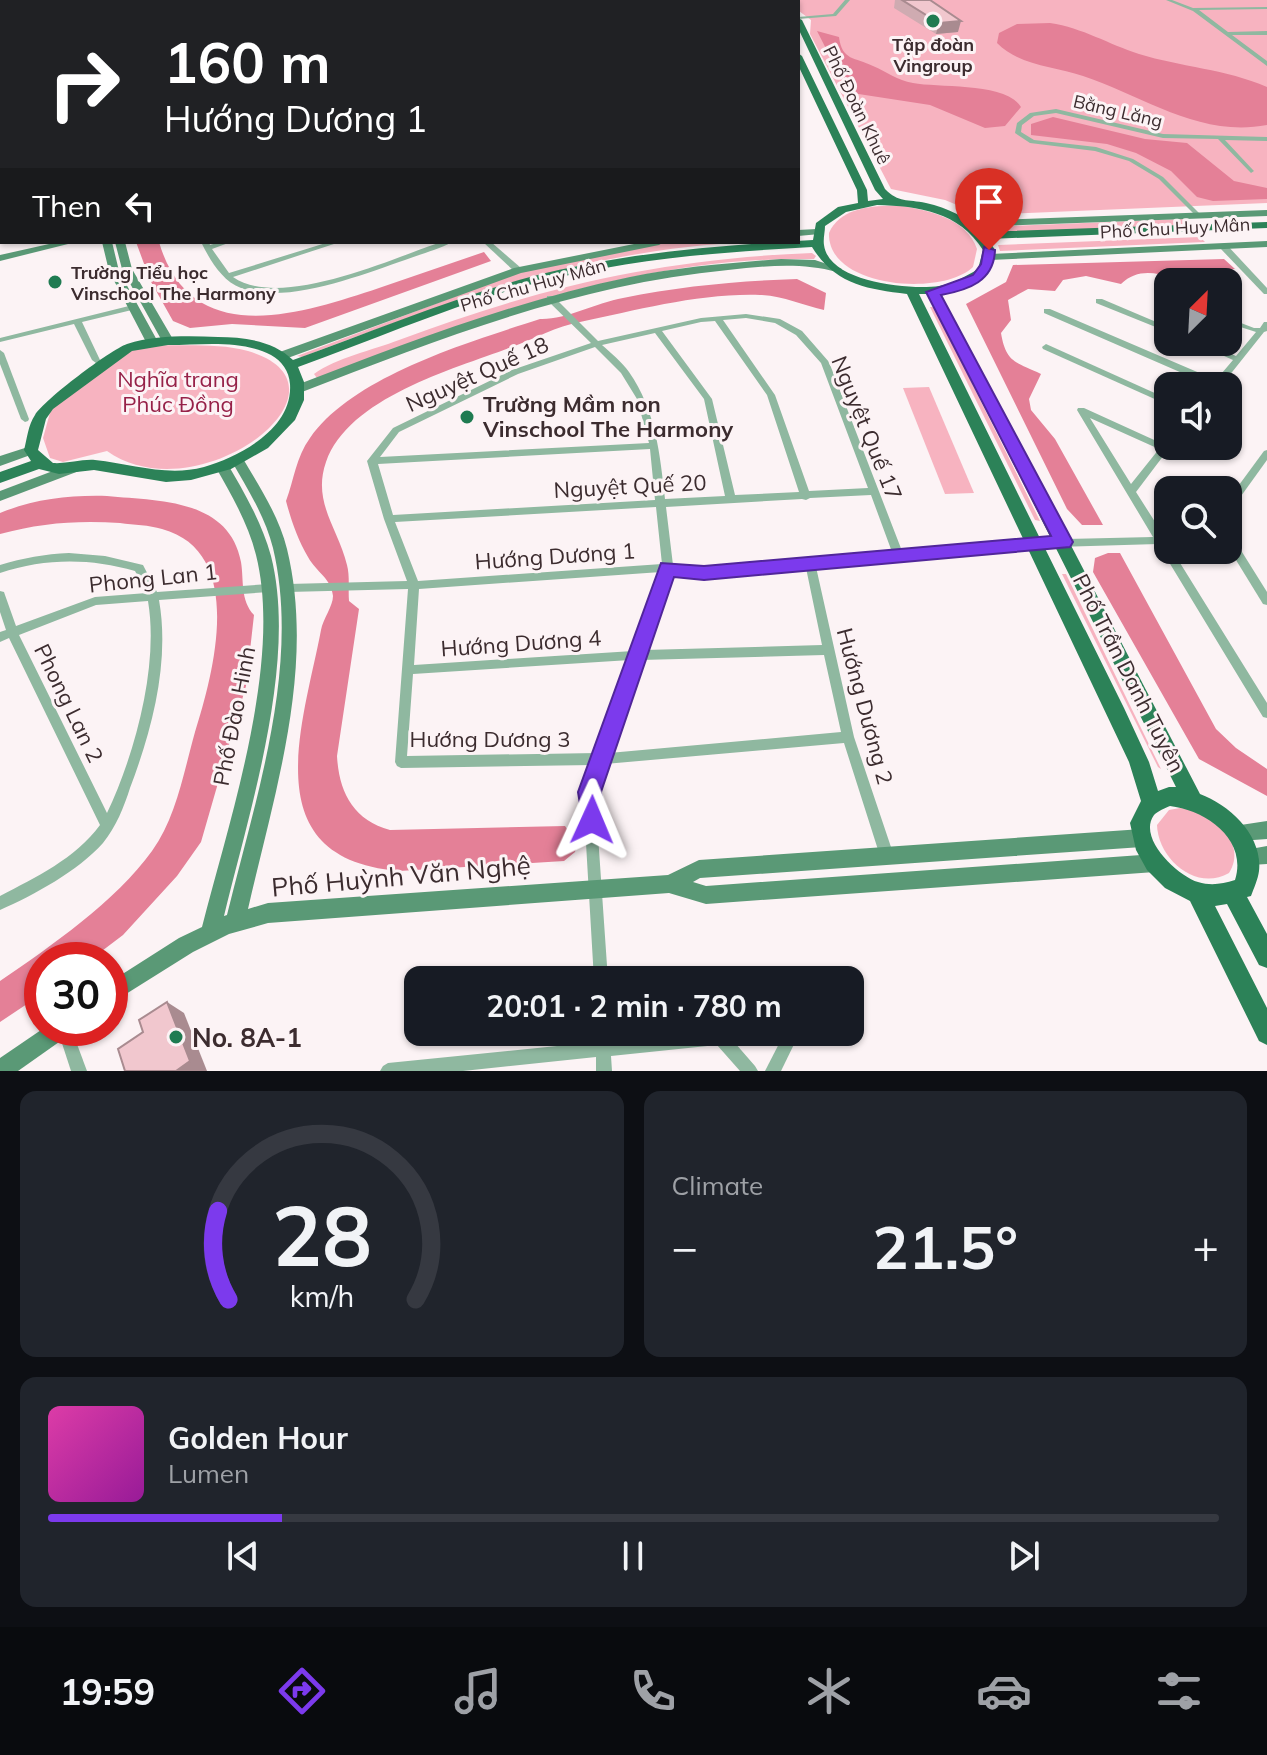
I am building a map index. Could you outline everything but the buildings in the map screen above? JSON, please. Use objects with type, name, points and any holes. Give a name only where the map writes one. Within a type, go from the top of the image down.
[{"type":"main road","name":"Phố Đoàn Khuê","points":[[800,23],[880,190],[891,201]]},
{"type":"main road","name":"Phố Đoàn Khuê","points":[[800,60],[862,190],[863,203]]},
{"type":"main road","points":[[891,201],[932,208],[968,224],[982,239],[990,257],[984,271],[969,283],[933,292],[912,292],[873,286],[837,269],[818,241],[833,214],[863,203],[891,201]]},
{"type":"main road","name":"Phố Chu Huy Mân","points":[[982,239],[1266,231]]},
{"type":"main road","name":"Phố Chu Huy Mân","points":[[982,239],[1087,238],[1138,233]]},
{"type":"main road","name":"Phố Chu Huy Mân","points":[[800,243],[818,241]]},
{"type":"main road","name":"Phố Chu Huy Mân","points":[[292,372],[514,294],[583,276],[795,244]]},
{"type":"main road","name":"Phố Trần Danh Tuyên","points":[[912,292],[1133,750],[1151,802]]},
{"type":"main road","name":"Phố Trần Danh Tuyên","points":[[933,292],[1064,542],[1192,798]]},
{"type":"main road","points":[[152,342],[252,345],[292,372],[295,406],[281,428],[230,463],[195,474],[158,477],[83,464],[50,469],[35,457],[39,419],[48,406],[116,355],[152,342]]},
{"type":"main road","points":[[0,478],[35,457]]},
{"type":"main road","points":[[1169,796],[1192,798],[1219,811],[1259,855],[1249,880],[1234,894],[1198,894],[1174,882],[1155,863],[1142,838],[1141,818],[1151,802],[1169,796]]},
{"type":"main road","points":[[1198,894],[1267,1033]]},
{"type":"main road","points":[[1234,894],[1267,957]]},
{"type":"street","points":[[800,19],[834,15],[848,0]]},
{"type":"street","points":[[1168,0],[1197,10],[1265,62]]},
{"type":"street","points":[[1197,10],[1267,8]]},
{"type":"street","points":[[1226,34],[1267,33]]},
{"type":"street","name":"Bằng Lăng","points":[[1199,216],[1161,178],[1131,160],[1096,149],[1032,142],[1018,133],[1019,124],[1032,114],[1056,111],[1163,136],[1267,139]]},
{"type":"street","points":[[1219,137],[1251,171]]},
{"type":"street","name":"Phố Chu Huy Mân","points":[[968,224],[1267,213]]},
{"type":"street","points":[[1124,219],[1138,233]]},
{"type":"street","points":[[800,234],[818,241]]},
{"type":"street","points":[[1087,238],[1098,252]]},
{"type":"street","points":[[0,258],[62,244]]},
{"type":"street","points":[[107,244],[114,271],[152,342]]},
{"type":"street","points":[[121,244],[127,269],[168,341]]},
{"type":"street","points":[[228,276],[330,244]]},
{"type":"street","points":[[206,245],[218,267],[244,287],[294,292],[442,244]]},
{"type":"street","points":[[489,244],[518,270]]},
{"type":"street","name":"Phố Chu Huy Mân","points":[[292,372],[518,270],[649,244]]},
{"type":"street","name":"Phố Chu Huy Mân","points":[[990,257],[1267,244]]},
{"type":"street","points":[[1223,246],[1267,292]]},
{"type":"street","name":"Phố Chu Huy Mân","points":[[292,372],[550,298],[637,278],[725,266],[802,261],[837,269]]},
{"type":"street","points":[[550,298],[598,343],[634,385],[654,446],[668,568],[589,792],[598,889],[601,966]]},
{"type":"street","points":[[1099,301],[1154,324]]},
{"type":"street","points":[[0,340],[133,307]]},
{"type":"street","points":[[1047,311],[1187,372]]},
{"type":"street","name":"Nguyệt Quế 17","points":[[598,343],[717,318],[746,316],[777,321],[799,333],[825,362],[899,557]]},
{"type":"street","points":[[717,318],[771,395],[806,497]]},
{"type":"street","points":[[77,321],[96,360]]},
{"type":"street","points":[[1227,372],[1265,328],[1242,323]]},
{"type":"street","points":[[657,330],[708,399],[731,500]]},
{"type":"street","name":"Nguyệt Quế 18","points":[[372,461],[396,430],[449,401],[515,372],[598,343]]},
{"type":"street","points":[[1046,347],[1154,396]]},
{"type":"street","points":[[0,353],[25,419]]},
{"type":"street","points":[[1230,356],[1237,359]]},
{"type":"street","points":[[1154,440],[1081,410],[1154,523]]},
{"type":"street","points":[[414,585],[389,519],[372,461],[654,446]]},
{"type":"street","points":[[1242,488],[1267,453]]},
{"type":"street","points":[[0,461],[35,457]]},
{"type":"street","points":[[1132,490],[1155,460]]},
{"type":"street","name":"Phố Đào Hinh","points":[[230,463],[259,498],[280,547],[288,588],[290,622],[280,717],[235,922]]},
{"type":"street","name":"Phố Đào Hinh","points":[[210,933],[259,723],[271,626],[269,588],[262,552],[230,463]]},
{"type":"street","points":[[0,496],[83,464]]},
{"type":"street","name":"Nguyệt Quế 20","points":[[389,519],[873,491]]},
{"type":"street","name":"Hướng Dương 1","points":[[288,588],[414,585],[668,568],[704,573],[1033,544],[1154,540]]},
{"type":"street","points":[[262,552],[280,547]]},
{"type":"street","points":[[0,569],[39,558],[125,564],[146,575],[154,595],[158,659],[138,744],[107,826],[65,867],[0,903]]},
{"type":"street","name":"Hướng Dương 2","points":[[810,564],[848,737],[887,856]]},
{"type":"street","points":[[1179,564],[1267,713]]},
{"type":"street","points":[[1240,564],[1267,601]]},
{"type":"street","name":"Hướng Dương 3","points":[[414,585],[401,762],[600,759],[848,737]]},
{"type":"street","name":"Phong Lan 1","points":[[6,634],[95,601],[269,588]]},
{"type":"street","name":"Phong Lan 2","points":[[0,595],[6,634],[107,826]]},
{"type":"street","points":[[271,626],[290,622]]},
{"type":"street","name":"Hướng Dương 4","points":[[408,670],[638,655],[828,650]]},
{"type":"street","points":[[1240,832],[1267,830]]},
{"type":"street","name":"Phố Huỳnh Văn Nghệ","points":[[669,884],[699,869],[1142,838]]},
{"type":"street","name":"Phố Huỳnh Văn Nghệ","points":[[128,983],[210,933],[235,922],[297,909],[669,884],[706,895],[1155,863]]},
{"type":"street","points":[[0,1071],[37,1046]]},
{"type":"street","points":[[70,1046],[79,1071]]},
{"type":"street","points":[[388,1071],[561,1046]]},
{"type":"street","points":[[603,1046],[604,1071]]},
{"type":"street","points":[[728,1046],[750,1071]]},
{"type":"street","points":[[773,1071],[786,1046]]},
{"type":"green space","points":[[800,0],[1267,0],[1267,203],[981,215],[945,200],[891,189],[810,34],[811,20],[800,12]]},
{"type":"green space","points":[[901,206],[935,213],[965,230],[977,249],[973,267],[958,276],[937,282],[889,282],[846,266],[833,251],[829,233],[841,218],[859,209]]},
{"type":"green space","points":[[1183,219],[1189,225],[989,233],[984,227]]},
{"type":"green space","points":[[1200,237],[1205,242],[1000,251],[998,245]]},
{"type":"green space","points":[[659,244],[728,244],[633,255],[523,280],[302,357],[297,356],[520,272]]},
{"type":"green space","points":[[812,253],[816,256],[814,259],[749,261],[685,268],[560,294],[438,333],[317,378],[314,374],[333,363],[451,321],[552,291],[652,269],[757,256]]},
{"type":"green space","points":[[930,307],[934,307],[1040,521],[1035,520]]},
{"type":"green space","name":"Nghĩa trang Phúc Đồng","points":[[156,345],[237,348],[280,368],[289,391],[280,415],[257,438],[223,457],[185,468],[144,467],[107,451],[63,462],[50,458],[43,438],[51,409],[126,352]]},
{"type":"green space","points":[[929,387],[974,493],[945,494],[903,388]]},
{"type":"green space","points":[[1062,574],[1066,574],[1161,769],[1158,767]]},
{"type":"green space","points":[[1180,808],[1214,821],[1230,839],[1234,861],[1229,873],[1216,878],[1192,875],[1181,869],[1164,850],[1157,825],[1169,810]]},
{"type":"shaded area","points":[[1050,23],[1084,32],[1139,54],[1236,76],[1267,87],[1267,125],[1218,126],[1195,120],[1106,84],[1027,61],[997,43],[999,33],[1017,24]]},
{"type":"shaded area","points":[[817,31],[839,37],[843,50],[850,57],[902,80],[1001,93],[1021,107],[1005,126],[985,128],[930,105],[852,93],[846,88]]},
{"type":"shaded area","points":[[1053,117],[1145,139],[1187,143],[1234,181],[1267,188],[1267,199],[1213,201],[1197,197],[1171,171],[1136,153],[1107,144],[1031,135],[1031,124]]},
{"type":"shaded area","points":[[137,244],[160,244],[174,276],[196,299],[222,311],[252,316],[284,314],[316,307],[484,252],[491,261],[305,328],[232,324],[190,328],[173,321],[150,280]]},
{"type":"shaded area","points":[[1224,259],[1234,268],[1154,268],[1154,274],[1138,274],[1121,284],[1086,276],[1063,280],[1055,291],[1028,289],[1008,300],[1011,320],[1001,333],[1006,350],[1019,364],[1041,374],[1029,399],[1031,410],[1055,439],[1103,525],[1082,525],[1067,509],[966,304],[1006,282],[1013,265]]},
{"type":"shaded area","points":[[797,279],[826,293],[824,310],[777,297],[737,295],[669,303],[571,324],[406,388],[357,420],[338,439],[326,462],[322,490],[347,565],[349,601],[359,609],[337,756],[341,781],[350,803],[366,819],[390,830],[565,826],[577,844],[575,852],[564,861],[399,871],[353,861],[323,842],[305,815],[298,782],[299,745],[321,630],[333,596],[327,580],[301,544],[286,501],[298,461],[310,438],[329,416],[383,379],[447,350],[511,328],[645,294],[710,285]]},
{"type":"shaded area","points":[[79,496],[147,499],[207,514],[222,525],[234,541],[241,562],[245,596],[254,615],[246,686],[201,842],[177,876],[114,942],[55,942],[120,888],[152,851],[167,824],[209,679],[215,648],[215,588],[206,562],[189,542],[162,529],[120,523],[74,522],[0,534],[0,513],[26,504]]},
{"type":"shaded area","points":[[1120,553],[1216,729],[1236,748],[1267,769],[1267,796],[1199,759],[1093,572],[1095,558]]},
{"type":"shaded area","points":[[24,964],[24,1006],[0,1022],[0,981]]},
{"type":"place","name":"Tập đoàn Vingroup","points":[[933,21]]},
{"type":"place","name":"Trường Tiểu học Vinschool The Harmony","points":[[55,282]]},
{"type":"place","name":"Trường Mầm non Vinschool The Harmony","points":[[467,417]]},
{"type":"place","name":"No. 8A-1","points":[[176,1037]]},
{"type":"route","points":[[592,820],[589,792],[668,568],[704,573],[1064,542],[933,292],[947,291],[978,278],[988,265],[989,250]]}]
